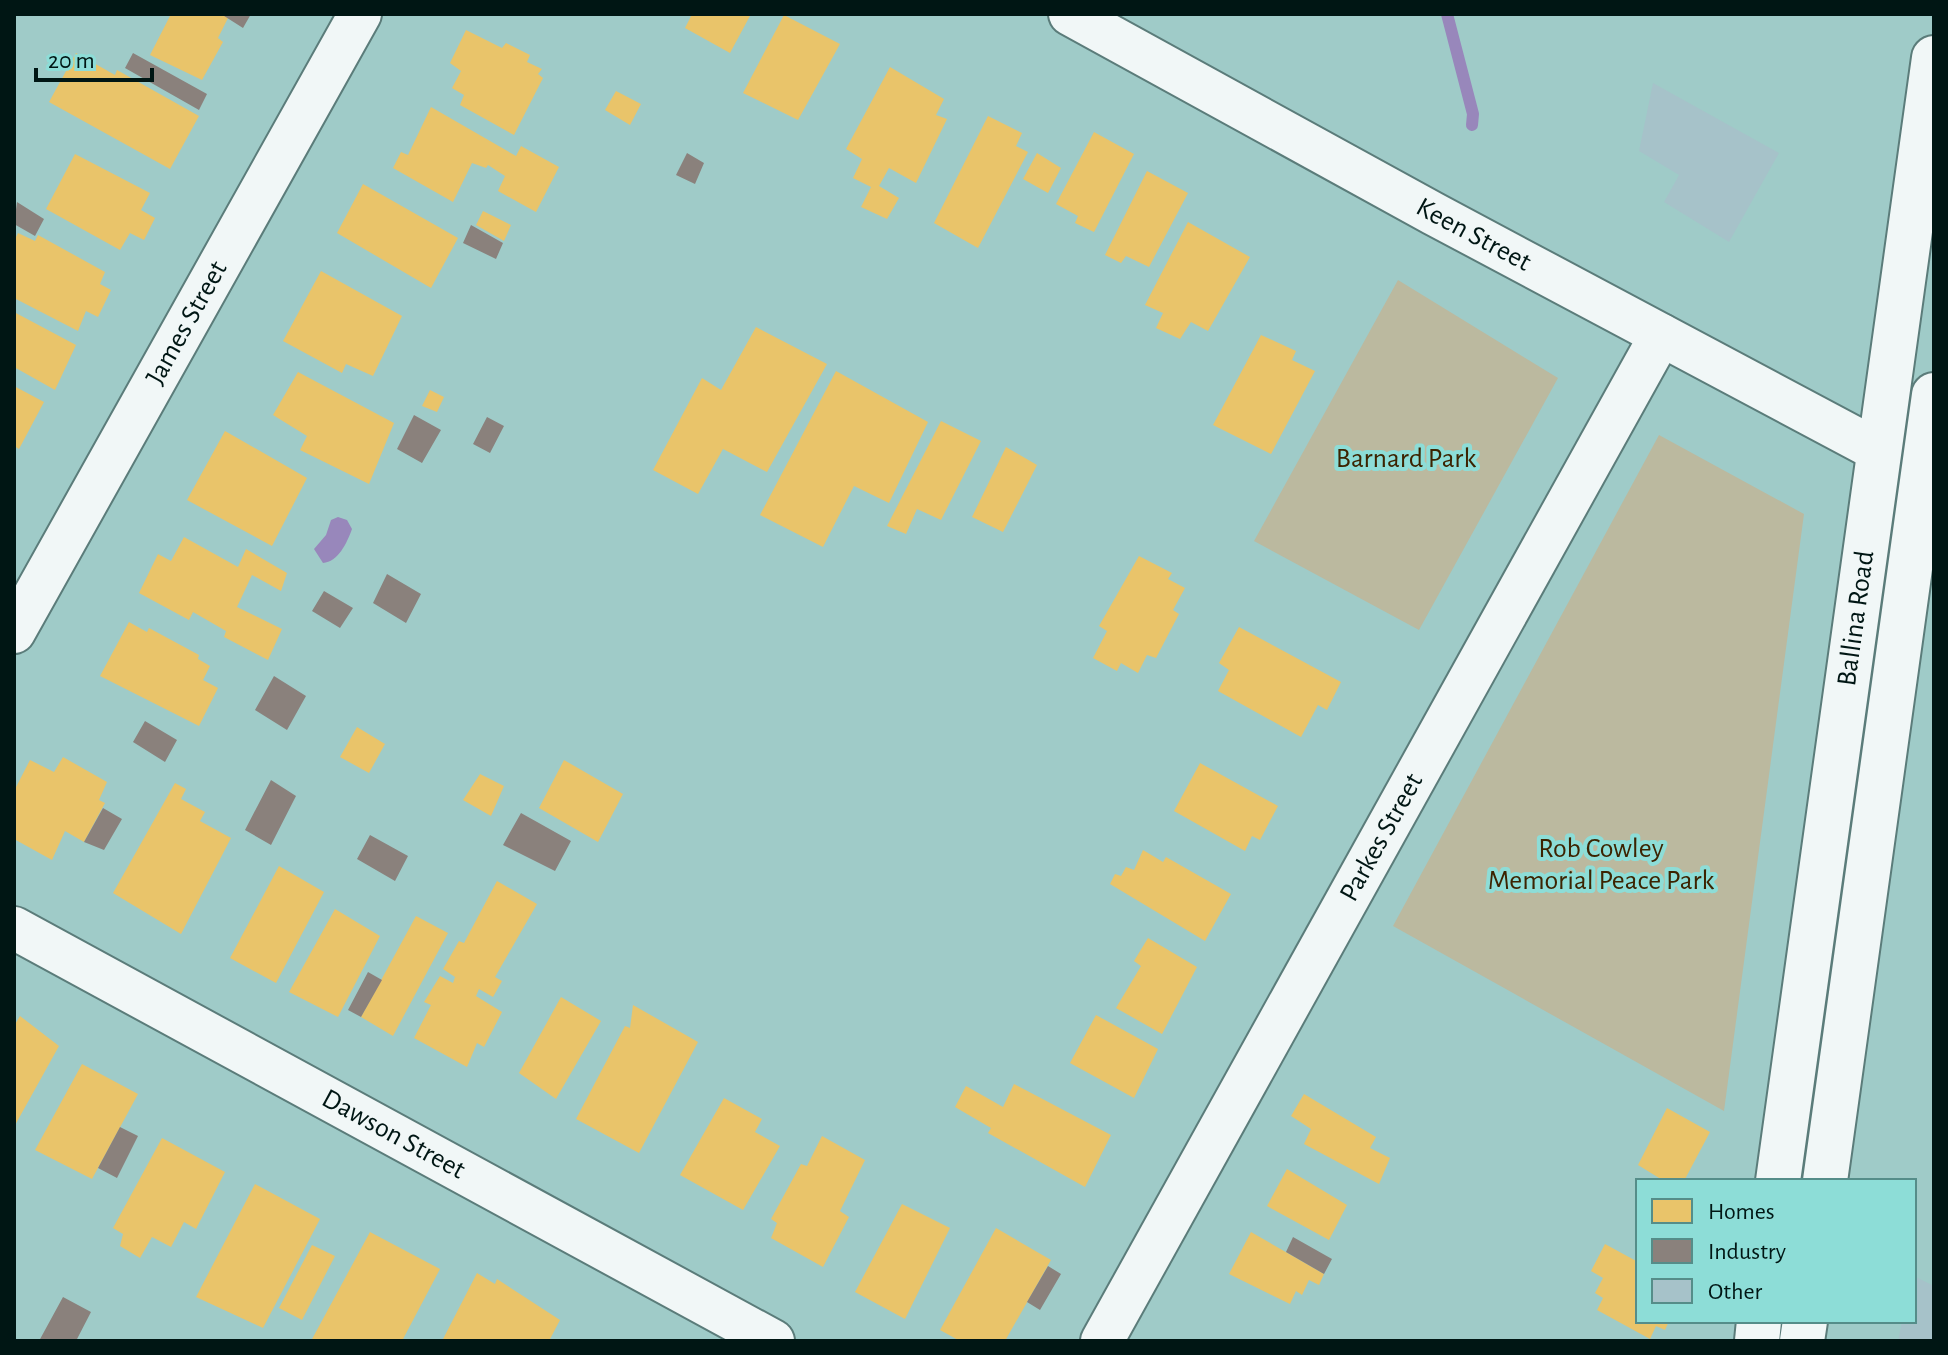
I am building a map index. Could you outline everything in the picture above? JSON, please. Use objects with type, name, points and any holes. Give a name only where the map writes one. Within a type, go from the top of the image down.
[{"type":"main road","name":"Ballina Road","points":[[1778,1179],[1934,58]]},
{"type":"main road","name":"Ballina Road","points":[[1825,1179],[1928,480],[1934,395]]},
{"type":"street","name":"James Street","points":[[14,632],[360,14]]},
{"type":"street","name":"Keen Street","points":[[1070,14],[1879,451]]},
{"type":"street","name":"Parkes Street","points":[[1102,1341],[1661,335]]},
{"type":"street","name":"Dawson Street","points":[[14,928],[773,1341]]},
{"type":"green space","name":"Barnard Park","points":[[1398,280],[1558,378],[1419,630],[1254,541]]},
{"type":"green space","name":"Rob Cowley Memorial Peace Park","points":[[1659,435],[1804,514],[1724,1111],[1393,926]]},
{"type":"shaded area","points":[[338,517],[347,520],[352,529],[345,546],[333,559],[323,563],[314,549],[326,535],[331,520]]},
{"type":"building: Homes","points":[[171,14],[224,14],[228,18],[218,38],[223,42],[202,80],[150,55]]},
{"type":"building: Homes","points":[[692,14],[751,14],[730,53],[685,28]]},
{"type":"building: Homes","points":[[784,15],[840,44],[798,120],[743,93]]},
{"type":"building: Homes","points":[[466,30],[502,48],[506,43],[530,55],[527,62],[542,69],[538,74],[543,78],[514,135],[460,105],[464,95],[452,88],[461,71],[450,63]]},
{"type":"building: Homes","points":[[76,53],[115,75],[117,70],[199,116],[170,169],[49,102]]},
{"type":"building: Homes","points":[[890,67],[944,99],[936,115],[947,119],[916,183],[889,168],[879,186],[899,198],[887,219],[861,207],[871,187],[853,178],[862,159],[846,149]]},
{"type":"building: Homes","points":[[616,91],[641,104],[630,125],[605,110]]},
{"type":"building: Homes","points":[[431,107],[516,156],[521,146],[559,167],[536,212],[498,191],[505,176],[488,165],[486,168],[472,163],[453,202],[393,168],[401,152],[408,155]]},
{"type":"building: Homes","points":[[988,116],[1022,133],[1016,146],[1028,152],[978,248],[934,223]]},
{"type":"building: Homes","points":[[1094,132],[1134,154],[1094,232],[1075,223],[1078,216],[1056,204]]},
{"type":"building: Homes","points":[[1037,153],[1061,168],[1048,193],[1023,179]]},
{"type":"building: Homes","points":[[75,154],[150,193],[141,210],[155,218],[144,240],[130,233],[120,250],[46,209]]},
{"type":"building: Homes","points":[[1147,171],[1188,193],[1149,267],[1126,256],[1121,263],[1105,255]]},
{"type":"building: Homes","points":[[363,184],[458,238],[431,288],[337,233]]},
{"type":"building: Homes","points":[[483,211],[511,225],[504,241],[476,225]]},
{"type":"building: Homes","points":[[1188,222],[1250,257],[1208,331],[1191,322],[1180,339],[1156,328],[1163,313],[1145,305]]},
{"type":"building: Homes","points":[[18,233],[35,241],[38,235],[105,272],[100,284],[111,290],[98,317],[86,311],[78,331],[16,299],[14,241]]},
{"type":"building: Homes","points":[[321,271],[402,316],[373,376],[346,364],[342,373],[283,341]]},
{"type":"building: Homes","points":[[14,312],[76,345],[55,390],[14,367]]},
{"type":"building: Homes","points":[[756,327],[827,364],[767,472],[723,449],[698,494],[653,470],[702,378],[721,390]]},
{"type":"building: Homes","points":[[1261,335],[1296,351],[1292,360],[1315,371],[1271,454],[1213,425]]},
{"type":"building: Homes","points":[[836,371],[928,422],[889,503],[854,486],[823,547],[760,515]]},
{"type":"building: Homes","points":[[298,372],[394,423],[369,484],[300,450],[307,436],[273,415]]},
{"type":"building: Homes","points":[[14,386],[44,402],[19,449],[14,446]]},
{"type":"building: Homes","points":[[430,390],[444,397],[437,412],[422,406]]},
{"type":"building: Homes","points":[[941,421],[981,441],[941,520],[917,509],[906,534],[887,526]]},
{"type":"building: Homes","points":[[225,431],[307,478],[272,546],[187,500]]},
{"type":"building: Homes","points":[[1006,447],[1037,465],[1003,532],[972,517]]},
{"type":"building: Homes","points":[[184,537],[238,567],[246,549],[287,573],[281,591],[252,575],[237,607],[282,629],[268,660],[224,637],[226,631],[193,612],[189,620],[139,593],[158,554],[171,561]]},
{"type":"building: Homes","points":[[1139,556],[1172,573],[1168,579],[1185,588],[1173,610],[1179,614],[1156,658],[1147,655],[1138,673],[1121,663],[1117,671],[1093,658],[1107,631],[1099,626]]},
{"type":"building: Homes","points":[[129,622],[147,632],[149,628],[199,655],[198,659],[210,666],[203,680],[218,688],[199,726],[100,676]]},
{"type":"building: Homes","points":[[1239,627],[1341,682],[1327,710],[1318,705],[1301,737],[1218,691],[1229,670],[1219,663]]},
{"type":"building: Homes","points":[[357,727],[385,744],[369,773],[340,757]]},
{"type":"building: Homes","points":[[63,757],[107,782],[99,800],[105,803],[84,842],[65,831],[52,860],[14,839],[14,791],[30,760],[54,772]]},
{"type":"building: Homes","points":[[564,760],[623,794],[598,842],[539,808]]},
{"type":"building: Homes","points":[[1200,763],[1278,806],[1260,840],[1252,836],[1245,851],[1174,811]]},
{"type":"building: Homes","points":[[480,774],[504,786],[491,816],[463,800]]},
{"type":"building: Homes","points":[[175,783],[186,789],[181,799],[205,812],[200,821],[231,838],[181,934],[113,893]]},
{"type":"building: Homes","points":[[1143,850],[1163,862],[1166,857],[1231,894],[1205,941],[1110,884],[1115,874],[1121,876],[1126,867],[1134,870]]},
{"type":"building: Homes","points":[[279,866],[324,892],[276,983],[230,958]]},
{"type":"building: Homes","points":[[497,881],[537,904],[495,977],[502,981],[493,997],[479,989],[476,996],[502,1012],[484,1047],[477,1043],[467,1067],[414,1038],[431,1005],[424,1002],[440,976],[453,983],[455,977],[443,969],[459,941],[464,943]]},
{"type":"building: Homes","points":[[335,909],[380,936],[338,1017],[289,992]]},
{"type":"building: Homes","points":[[416,916],[448,933],[393,1036],[361,1017]]},
{"type":"building: Homes","points":[[1148,938],[1197,967],[1162,1034],[1116,1008],[1141,966],[1134,961]]},
{"type":"building: Homes","points":[[561,997],[601,1021],[556,1099],[519,1073]]},
{"type":"building: Homes","points":[[633,1005],[698,1042],[639,1153],[576,1119],[625,1026],[630,1028]]},
{"type":"building: Homes","points":[[1096,1015],[1158,1049],[1134,1098],[1070,1063]]},
{"type":"building: Homes","points":[[20,1016],[59,1046],[14,1127],[14,1026]]},
{"type":"building: Homes","points":[[82,1064],[138,1094],[92,1179],[35,1150]]},
{"type":"building: Homes","points":[[1014,1084],[1111,1135],[1085,1187],[988,1133],[991,1128],[955,1107],[966,1086],[1003,1107]]},
{"type":"building: Homes","points":[[1304,1094],[1376,1137],[1370,1148],[1390,1158],[1379,1184],[1304,1144],[1311,1129],[1291,1116]]},
{"type":"building: Homes","points":[[724,1098],[762,1119],[755,1132],[780,1146],[743,1210],[680,1175]]},
{"type":"building: Homes","points":[[1667,1108],[1710,1132],[1685,1179],[1661,1179],[1638,1165]]},
{"type":"building: Homes","points":[[822,1136],[865,1160],[840,1211],[849,1217],[823,1267],[771,1238],[777,1223],[771,1219],[801,1164],[807,1166]]},
{"type":"building: Homes","points":[[162,1138],[225,1172],[196,1229],[184,1222],[171,1247],[152,1237],[140,1258],[120,1246],[123,1234],[113,1228]]},
{"type":"building: Homes","points":[[1287,1169],[1347,1205],[1329,1240],[1267,1206]]},
{"type":"building: Homes","points":[[255,1184],[320,1219],[263,1328],[196,1297]]},
{"type":"building: Homes","points":[[902,1204],[950,1228],[905,1319],[855,1292]]},
{"type":"building: Homes","points":[[996,1228],[1051,1260],[1005,1341],[960,1341],[940,1330]]},
{"type":"building: Homes","points":[[370,1232],[440,1269],[402,1341],[311,1341]]},
{"type":"building: Homes","points":[[1251,1232],[1324,1274],[1319,1285],[1309,1280],[1302,1295],[1296,1291],[1290,1304],[1229,1274]]},
{"type":"building: Homes","points":[[1605,1244],[1636,1261],[1636,1323],[1668,1323],[1665,1330],[1656,1326],[1650,1339],[1597,1310],[1603,1298],[1595,1293],[1603,1278],[1591,1271]]},
{"type":"building: Homes","points":[[312,1245],[335,1256],[302,1320],[279,1308]]},
{"type":"building: Homes","points":[[477,1273],[495,1284],[497,1279],[560,1320],[549,1341],[442,1341]]},
{"type":"building: Industry","points":[[221,14],[251,14],[243,28]]},
{"type":"building: Industry","points":[[133,53],[207,94],[199,110],[125,68]]},
{"type":"building: Industry","points":[[687,153],[704,163],[695,184],[676,175]]},
{"type":"building: Industry","points":[[17,202],[44,219],[35,236],[14,224]]},
{"type":"building: Industry","points":[[471,225],[503,243],[496,259],[463,243]]},
{"type":"building: Industry","points":[[414,415],[441,430],[422,463],[397,449]]},
{"type":"building: Industry","points":[[487,417],[504,426],[490,453],[473,444]]},
{"type":"building: Industry","points":[[387,574],[421,594],[406,623],[373,603]]},
{"type":"building: Industry","points":[[324,591],[353,608],[340,628],[312,611]]},
{"type":"building: Industry","points":[[274,676],[306,696],[287,730],[255,710]]},
{"type":"building: Industry","points":[[145,721],[177,740],[165,762],[133,742]]},
{"type":"building: Industry","points":[[271,780],[296,796],[271,845],[245,830]]},
{"type":"building: Industry","points":[[103,808],[122,819],[104,850],[84,842]]},
{"type":"building: Industry","points":[[521,813],[571,841],[555,871],[503,845]]},
{"type":"building: Industry","points":[[370,835],[408,856],[395,881],[357,859]]},
{"type":"building: Industry","points":[[368,972],[382,980],[361,1017],[348,1010]]},
{"type":"building: Industry","points":[[120,1127],[138,1136],[117,1178],[98,1168]]},
{"type":"building: Industry","points":[[1293,1237],[1332,1259],[1324,1274],[1286,1252]]},
{"type":"building: Industry","points":[[1048,1266],[1061,1274],[1040,1310],[1027,1302]]},
{"type":"building: Industry","points":[[63,1297],[91,1312],[76,1341],[39,1341]]},
{"type":"building: Other","points":[[1653,83],[1779,153],[1729,242],[1664,202],[1679,175],[1639,151]]},
{"type":"building: Other","points":[[1916,1277],[1934,1286],[1934,1341],[1898,1341],[1902,1323],[1916,1323]]},
{"type":"waterway","points":[[1447,14],[1473,114],[1472,125]]}]
